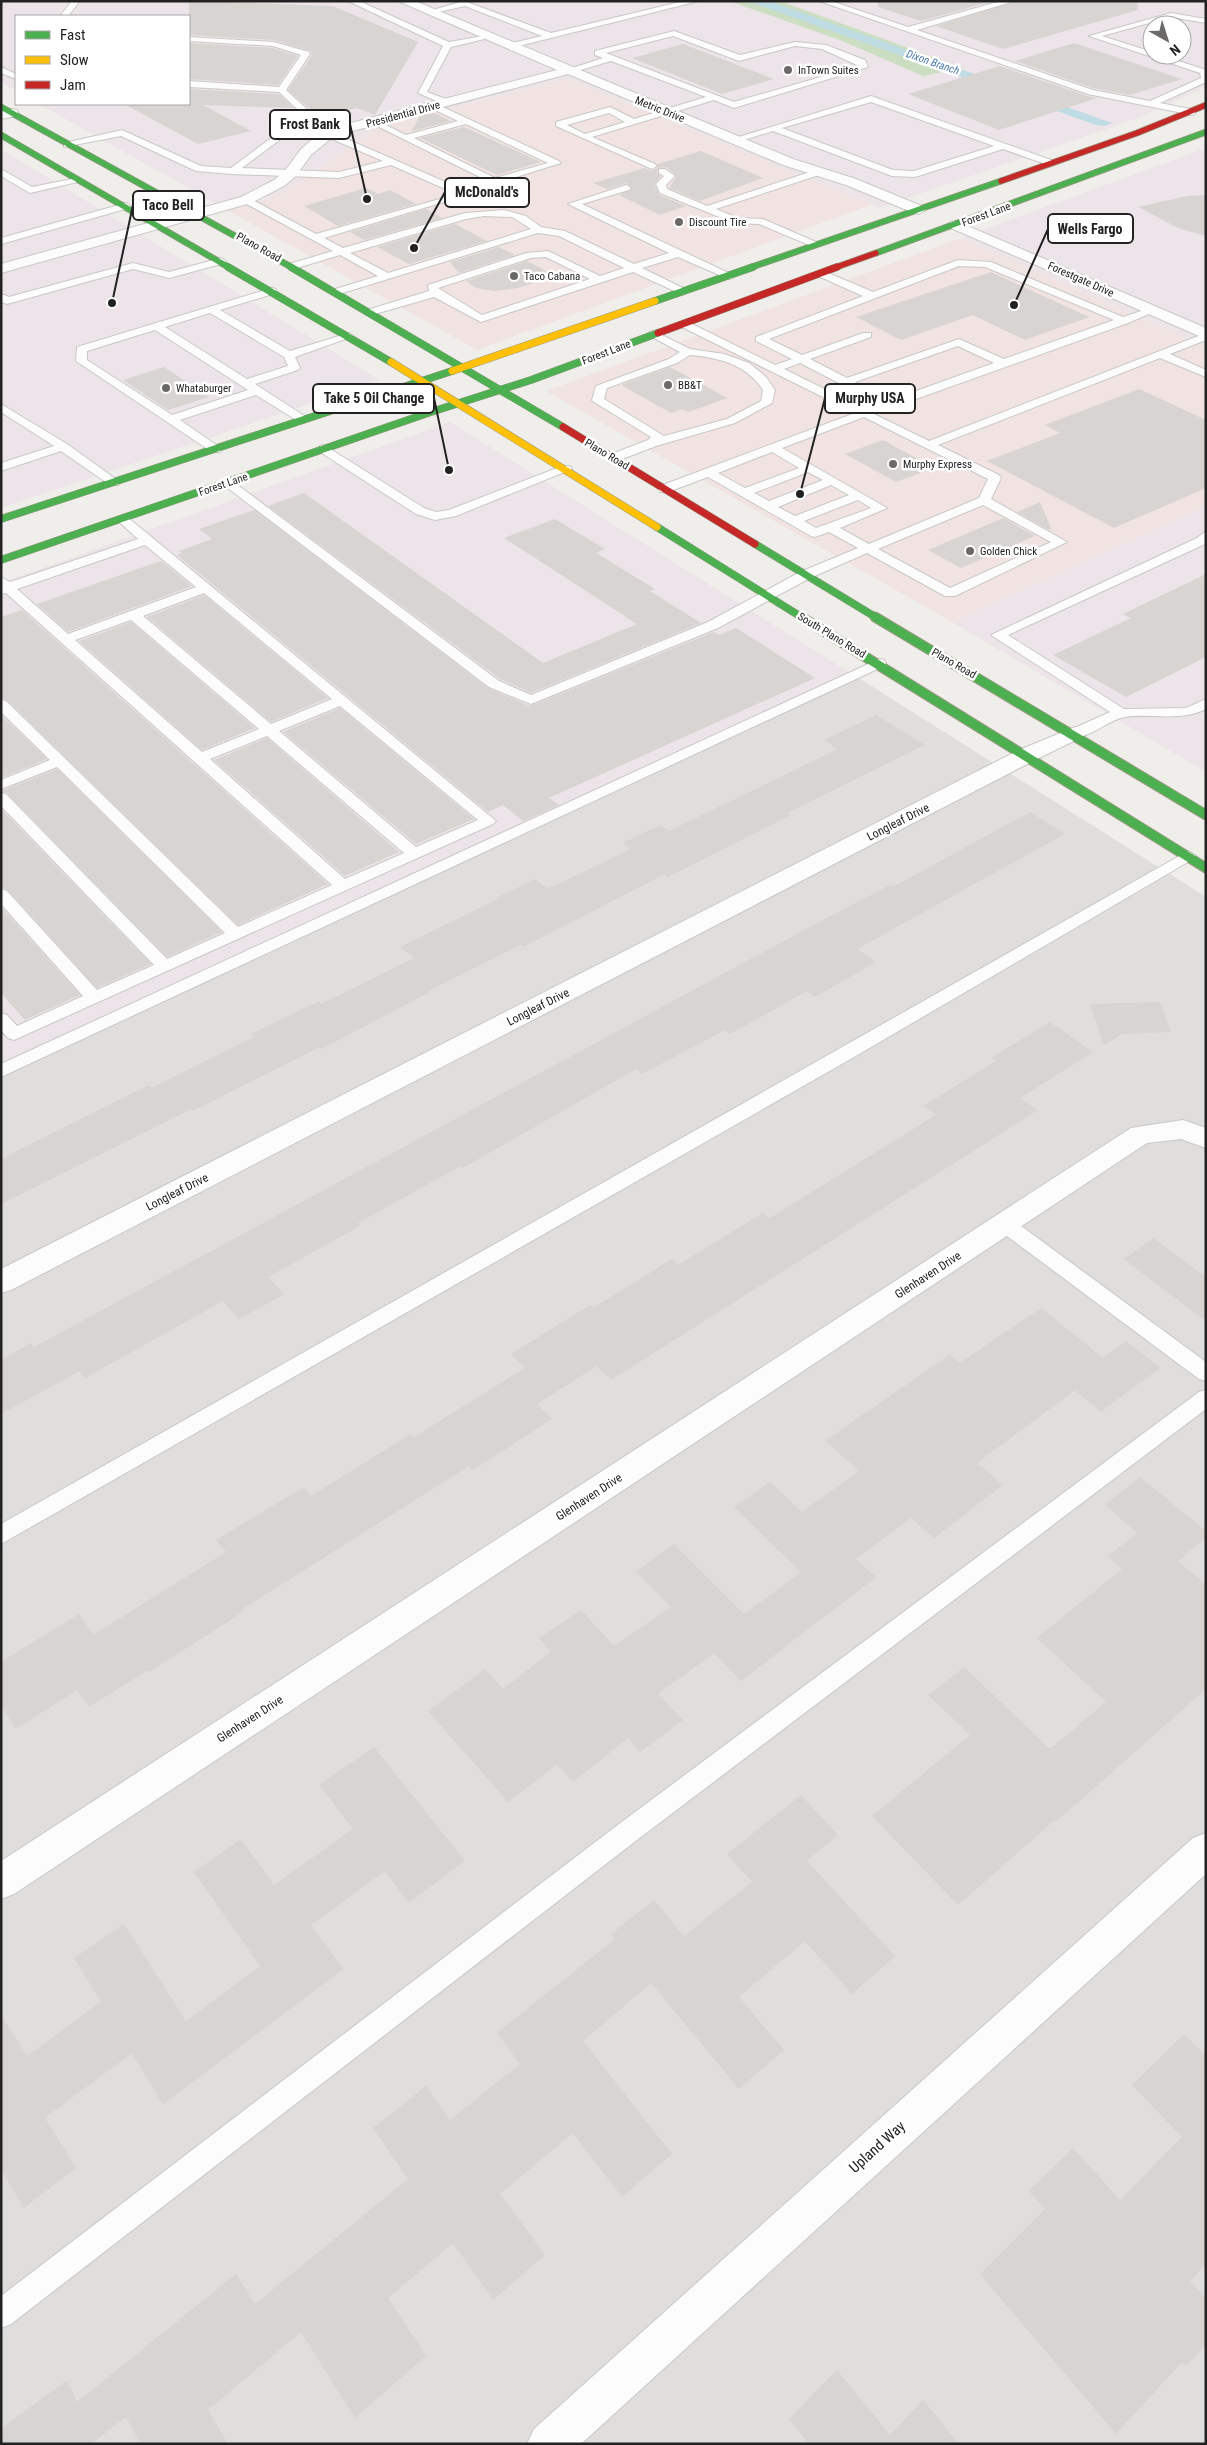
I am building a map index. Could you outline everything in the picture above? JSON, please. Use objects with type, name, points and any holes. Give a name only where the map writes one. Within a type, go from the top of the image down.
[{"type":"main road","points":[[1,519],[465,367],[730,276],[1051,163],[1192,112],[1206,105]]},
{"type":"main road","name":"Plano Road","points":[[5,112],[200,214],[293,266],[465,367],[805,575],[1075,733],[1206,815]]},
{"type":"main road","points":[[1192,112],[1206,115]]},
{"type":"main road","name":"Forest Lane","points":[[1,560],[457,403],[501,390],[1206,132]]},
{"type":"main road","points":[[1,136],[221,261],[349,336],[457,403]]},
{"type":"main road","points":[[919,210],[956,225]]},
{"type":"main road","name":"South Plano Road","points":[[457,403],[879,663],[1206,868]]},
{"type":"street","name":"Metric Drive","points":[[404,1],[566,71],[734,140],[862,186],[919,210]]},
{"type":"street","name":"Presidential Drive","points":[[1,269],[160,226],[246,200],[279,183],[290,174],[306,152],[330,135],[566,71]]},
{"type":"street","name":"Forestgate Drive","points":[[956,225],[1153,310],[1206,335]]},
{"type":"street","name":"Longleaf Drive","points":[[1,1282],[1027,755],[1075,733]]},
{"type":"street","name":"Glenhaven Drive","points":[[1,1882],[1006,1225],[1140,1135],[1194,1134]]},
{"type":"street","name":"Upland Way","points":[[549,2444],[1206,1850]]},
{"type":"lane","points":[[65,15],[76,1]]},
{"type":"lane","points":[[352,1],[448,45],[489,37]]},
{"type":"lane","points":[[511,46],[695,1]]},
{"type":"lane","points":[[822,1],[1091,92],[1192,112]]},
{"type":"lane","points":[[908,30],[1011,1]]},
{"type":"lane","points":[[430,12],[466,3],[550,36]]},
{"type":"lane","points":[[1153,103],[1206,79],[1204,72],[1093,36],[1171,15],[1206,22]]},
{"type":"lane","points":[[674,33],[739,58],[788,45],[808,45],[823,47],[862,62],[864,67],[734,105],[714,98],[598,53],[674,33]]},
{"type":"lane","points":[[190,39],[274,44],[306,54],[281,90]]},
{"type":"lane","points":[[373,122],[494,181],[556,163],[467,121],[422,93],[448,45]]},
{"type":"lane","points":[[566,71],[612,58]]},
{"type":"lane","points":[[1,69],[15,77]]},
{"type":"lane","points":[[1,80],[15,78]]},
{"type":"lane","points":[[190,84],[281,90],[330,135],[456,190],[459,196],[314,238]]},
{"type":"lane","points":[[584,137],[714,98]]},
{"type":"lane","points":[[734,140],[871,99],[1051,163]]},
{"type":"lane","points":[[633,122],[610,110],[558,124],[652,166]]},
{"type":"lane","points":[[405,138],[467,121]]},
{"type":"lane","points":[[232,171],[290,128],[318,124]]},
{"type":"lane","points":[[773,128],[892,173],[916,174],[1003,146]]},
{"type":"lane","points":[[67,145],[122,133],[199,170],[339,175],[392,162]]},
{"type":"lane","points":[[662,171],[670,176],[662,184],[663,191],[737,221],[760,221],[818,245]]},
{"type":"lane","points":[[1,172],[30,190],[77,180]]},
{"type":"lane","points":[[707,209],[819,172]]},
{"type":"lane","points":[[626,188],[573,204],[730,276]]},
{"type":"lane","points":[[246,200],[386,276]]},
{"type":"lane","points":[[1,242],[126,206]]},
{"type":"lane","points":[[293,266],[465,216],[492,212],[512,214],[531,221],[538,230]]},
{"type":"lane","points":[[465,216],[480,218],[495,224]]},
{"type":"lane","points":[[336,292],[505,235],[538,230],[561,233],[683,292]]},
{"type":"lane","points":[[598,279],[548,254],[530,256],[432,287],[435,293],[481,319],[678,253]]},
{"type":"lane","points":[[1,297],[7,301],[133,266],[169,275],[221,261]]},
{"type":"lane","points":[[892,405],[760,339],[958,263],[987,264],[1124,321]]},
{"type":"lane","points":[[822,274],[873,296]]},
{"type":"lane","points":[[216,448],[82,361],[81,349],[272,291]]},
{"type":"lane","points":[[371,312],[435,293]]},
{"type":"lane","points":[[212,309],[288,355],[294,368],[246,383]]},
{"type":"lane","points":[[664,489],[866,413],[1153,310]]},
{"type":"lane","points":[[227,483],[494,684],[531,700],[713,624],[766,594],[805,575],[984,500],[995,478],[684,324]]},
{"type":"lane","points":[[156,326],[302,419]]},
{"type":"lane","points":[[613,458],[652,443],[731,422],[766,403],[769,390],[760,376],[737,361],[714,354],[688,352],[654,334]]},
{"type":"lane","points":[[775,369],[867,335]]},
{"type":"lane","points":[[929,445],[1206,335]]},
{"type":"lane","points":[[288,355],[349,336]]},
{"type":"lane","points":[[846,382],[959,342],[1005,364]]},
{"type":"lane","points":[[652,443],[658,436],[598,400],[602,386],[673,361],[688,352]]},
{"type":"lane","points":[[1160,354],[1206,374]]},
{"type":"lane","points":[[172,419],[256,390]]},
{"type":"lane","points":[[1,407],[114,482]]},
{"type":"lane","points":[[1,467],[63,447]]},
{"type":"lane","points":[[708,472],[815,533],[881,508],[773,448]]},
{"type":"lane","points":[[324,449],[420,511],[435,516],[452,513],[566,469]]},
{"type":"lane","points":[[744,493],[809,468]]},
{"type":"lane","points":[[768,506],[832,481]]},
{"type":"lane","points":[[794,521],[858,496]]},
{"type":"lane","points":[[830,528],[950,593],[1061,542],[984,500]]},
{"type":"lane","points":[[1,1019],[14,1034],[488,821],[122,519]]},
{"type":"lane","points":[[1121,713],[998,635],[1201,541],[1206,535]]},
{"type":"lane","points":[[4,586],[147,540]]},
{"type":"lane","points":[[4,586],[344,886]]},
{"type":"lane","points":[[66,639],[206,588]]},
{"type":"lane","points":[[134,614],[415,854]]},
{"type":"lane","points":[[1,1071],[879,663]]},
{"type":"lane","points":[[200,758],[342,700]]},
{"type":"lane","points":[[1189,712],[1206,703]]},
{"type":"lane","points":[[1,704],[235,934]]},
{"type":"lane","points":[[1075,733],[1121,713],[1189,712],[1206,714]]},
{"type":"lane","points":[[1,785],[60,761]]},
{"type":"lane","points":[[1,797],[165,966]]},
{"type":"lane","points":[[1,1535],[848,1054],[1188,856]]},
{"type":"lane","points":[[1,894],[94,998]]},
{"type":"lane","points":[[1006,1225],[1206,1373]]},
{"type":"lane","points":[[1,2314],[624,1835],[1206,1398]]},
{"type":"shaded area","points":[[1,1],[1206,1],[1206,87],[1138,118],[879,208],[568,79],[383,125],[282,194],[229,211],[41,105],[190,105],[190,15],[15,15],[15,90],[1,82]]},
{"type":"shaded area","points":[[568,79],[876,203],[477,350],[229,211],[282,194],[383,125]]},
{"type":"shaded area","points":[[1206,148],[1206,347],[961,238]]},
{"type":"shaded area","points":[[1,149],[380,380],[1,508]]},
{"type":"shaded area","points":[[961,238],[1206,347],[1206,506],[952,622],[546,391]]},
{"type":"shaded area","points":[[450,422],[849,672],[1,1063],[1,583]]},
{"type":"shaded area","points":[[1206,506],[1206,772],[952,622]]},
{"type":"shaded area","points":[[849,672],[1206,897],[1206,2444],[1,2444],[1,1063]]},
{"type":"green space","points":[[729,1],[780,1],[963,68],[923,76],[840,40]]},
{"type":"water","name":"Dixon Branch","points":[[747,1],[769,1],[1112,123],[1105,126],[1096,125]]},
{"type":"building","points":[[189,1],[333,6],[418,42],[375,115],[357,108],[348,110],[310,109],[288,90],[312,55],[311,51],[274,40],[190,35]]},
{"type":"building","points":[[878,1],[993,1],[921,21],[878,7]]},
{"type":"building","points":[[1017,1],[1137,1],[1138,10],[1003,49],[936,26]]},
{"type":"building","points":[[190,43],[273,48],[298,56],[278,85],[190,79]]},
{"type":"building","points":[[1074,43],[1182,79],[1130,95],[1093,88],[1015,61]]},
{"type":"building","points":[[683,44],[774,79],[722,94],[632,58]]},
{"type":"building","points":[[1000,66],[1097,98],[999,130],[908,94]]},
{"type":"building","points":[[190,89],[278,94],[294,108],[203,105],[251,131],[198,144],[126,105],[190,105]]},
{"type":"building","points":[[432,112],[451,121],[412,131],[420,115]]},
{"type":"building","points":[[464,127],[541,162],[497,175],[420,138]]},
{"type":"building","points":[[701,151],[763,178],[700,201],[669,188],[677,176],[666,167],[658,168],[658,164]]},
{"type":"building","points":[[645,168],[651,171],[658,168],[657,173],[661,176],[654,184],[659,195],[686,206],[660,215],[619,195],[632,189],[627,183],[607,189],[593,183]]},
{"type":"building","points":[[366,188],[378,194],[390,190],[416,204],[338,226],[304,206]]},
{"type":"building","points":[[1206,195],[1206,236],[1178,228],[1138,207],[1187,196]]},
{"type":"building","points":[[426,209],[442,218],[364,240],[350,232]]},
{"type":"building","points":[[455,224],[487,241],[409,264],[377,247]]},
{"type":"building","points":[[499,247],[515,255],[459,273],[450,262]]},
{"type":"building","name":"Taco Cabana","points":[[527,261],[555,276],[518,288],[494,291],[476,288],[466,281]]},
{"type":"building","points":[[991,272],[1089,317],[1025,340],[973,315],[901,340],[856,317]]},
{"type":"building","name":"Whataburger","points":[[164,367],[209,397],[168,410],[123,380]]},
{"type":"building","name":"BB&T","points":[[670,367],[727,398],[688,412],[682,409],[671,413],[621,385]]},
{"type":"building","points":[[1139,389],[1206,420],[1206,488],[1114,528],[987,461],[1060,433],[1045,425]]},
{"type":"building","name":"Murphy Express","points":[[883,440],[934,468],[896,482],[845,454]]},
{"type":"building","points":[[304,493],[543,663],[637,624],[504,538],[555,519],[605,549],[596,553],[655,589],[650,591],[701,623],[531,693],[500,679],[268,506]]},
{"type":"building","points":[[1040,502],[1051,528],[1049,530],[1017,512]]},
{"type":"building","points":[[254,510],[488,688],[530,706],[714,632],[719,635],[736,628],[815,678],[549,798],[559,805],[523,821],[503,805],[488,812],[177,555],[182,553],[179,551],[212,539],[199,529]]},
{"type":"building","name":"Golden Chick","points":[[1003,518],[1035,536],[961,568],[928,550]]},
{"type":"building","points":[[161,561],[192,586],[68,632],[37,604]]},
{"type":"building","points":[[1206,574],[1206,657],[1126,697],[1053,655],[1131,618],[1123,614]]},
{"type":"building","points":[[204,595],[328,698],[271,722],[147,617]]},
{"type":"building","points":[[22,610],[328,884],[238,925],[7,700],[1,698],[1,617]]},
{"type":"building","points":[[131,622],[255,728],[202,750],[79,641]]},
{"type":"building","points":[[340,708],[474,819],[416,844],[283,732]]},
{"type":"building","points":[[1,715],[47,759],[1,778]]},
{"type":"building","points":[[876,715],[925,745],[787,813],[791,815],[668,877],[665,874],[523,947],[520,945],[428,991],[430,992],[321,1049],[320,1047],[193,1111],[191,1109],[1,1204],[1,1159],[149,1085],[151,1088],[254,1037],[251,1034],[319,1001],[321,1004],[414,958],[400,947],[498,899],[496,898],[535,879],[548,889],[631,849],[623,843],[660,825],[669,831],[838,749],[824,740]]},
{"type":"building","points":[[267,738],[399,852],[345,876],[214,760]]},
{"type":"building","points":[[57,769],[222,932],[167,957],[7,793],[1,791]]},
{"type":"building","points":[[1,809],[151,964],[97,988],[8,890],[1,887]]},
{"type":"building","points":[[1030,812],[1065,834],[857,949],[876,962],[815,997],[807,991],[730,1034],[725,1030],[642,1074],[636,1069],[463,1168],[461,1166],[358,1223],[360,1226],[268,1277],[284,1294],[239,1319],[223,1301],[85,1378],[80,1371],[1,1414],[1,1360],[31,1343],[34,1347],[819,922],[890,885],[893,887]]},
{"type":"building","points":[[1,907],[80,995],[25,1020],[1,993]]},
{"type":"building","points":[[1160,1002],[1171,1032],[1122,1034],[1104,1045],[1090,1004]]},
{"type":"building","points":[[1050,1022],[1093,1052],[1020,1098],[1038,1110],[611,1380],[597,1366],[537,1404],[552,1419],[473,1470],[469,1466],[241,1610],[243,1612],[149,1672],[148,1670],[89,1707],[77,1690],[16,1729],[1,1706],[1,1662],[79,1614],[93,1635],[226,1552],[216,1540],[304,1487],[311,1496],[411,1434],[414,1437],[525,1368],[511,1354],[590,1305],[593,1308],[672,1259],[678,1265],[763,1213],[770,1218],[936,1115],[923,1106],[996,1061],[991,1058]]},
{"type":"building","points":[[1153,1238],[1206,1277],[1206,1321],[1124,1259]]},
{"type":"building","points":[[1041,1308],[1103,1358],[1126,1341],[1160,1368],[1101,1412],[1075,1390],[977,1463],[1003,1485],[934,1538],[911,1518],[856,1559],[876,1577],[741,1681],[714,1653],[658,1694],[683,1720],[640,1752],[628,1738],[573,1782],[557,1764],[508,1802],[428,1711],[485,1669],[503,1689],[551,1652],[539,1638],[581,1610],[614,1646],[671,1607],[636,1572],[674,1544],[744,1614],[801,1572],[734,1507],[770,1482],[802,1512],[859,1471],[825,1441],[949,1355],[960,1363]]},
{"type":"building","points":[[1140,1477],[1206,1531],[1206,1538],[1178,1561],[1206,1585],[1206,1689],[1057,1821],[1056,1819],[958,1905],[872,1816],[970,1735],[928,1695],[964,1667],[1050,1749],[1106,1702],[1037,1638],[1122,1569],[1108,1556],[1137,1533],[1105,1505]]},
{"type":"building","points":[[374,1747],[465,1861],[409,1903],[385,1871],[311,1925],[343,1969],[163,2104],[132,2053],[45,2118],[76,2168],[24,2208],[1,2170],[1,2015],[27,2056],[101,2002],[74,1958],[124,1924],[186,2021],[260,1966],[194,1872],[241,1839],[274,1885],[353,1829],[319,1785]]},
{"type":"building","points":[[801,1795],[838,1835],[807,1861],[895,1956],[852,1994],[805,1941],[739,1997],[784,2050],[739,2089],[651,1983],[583,2041],[672,2154],[622,2197],[573,2133],[500,2194],[545,2255],[493,2300],[453,2243],[388,2298],[426,2356],[355,2418],[301,2332],[208,2410],[228,2444],[141,2444],[126,2417],[91,2444],[1,2444],[1,2429],[67,2380],[77,2402],[236,2274],[255,2304],[408,2179],[373,2128],[426,2086],[450,2120],[520,2064],[497,2033],[615,1939],[611,1934],[654,1900],[684,1936],[752,1882],[727,1854]]},
{"type":"building","points":[[1184,2034],[1206,2056],[1206,2264],[1190,2281],[1206,2298],[1206,2345],[1186,2366],[1182,2362],[1116,2434],[980,2274],[1045,2209],[1029,2191],[1073,2148],[1120,2200],[1182,2137],[1132,2085]]},
{"type":"building","points":[[837,2370],[890,2435],[923,2400],[959,2444],[809,2444],[789,2419]]},
{"type":"traffic: fast","points":[[1,107],[284,263],[563,427]]},
{"type":"traffic: fast","points":[[876,253],[1206,132]]},
{"type":"traffic: fast","points":[[1,135],[391,362]]},
{"type":"traffic: fast","points":[[655,301],[1001,181]]},
{"type":"traffic: fast","points":[[1,560],[431,412],[531,380],[658,333]]},
{"type":"traffic: fast","points":[[1,519],[452,371]]},
{"type":"traffic: fast","points":[[657,527],[1206,868]]},
{"type":"traffic: fast","points":[[755,544],[1206,815]]},
{"type":"traffic: slow","points":[[452,371],[655,301]]},
{"type":"traffic: slow","points":[[391,362],[657,527]]},
{"type":"traffic: jam","points":[[1001,181],[1137,133],[1206,105]]},
{"type":"traffic: jam","points":[[658,333],[876,253]]},
{"type":"traffic: jam","points":[[563,427],[755,544]]},
{"type":"place","name":"InTown Suites","points":[[788,70]]},
{"type":"place","name":"Frost Bank","points":[[367,199]]},
{"type":"place","name":"Discount Tire","points":[[679,222]]},
{"type":"place","name":"McDonald's","points":[[414,248]]},
{"type":"place","name":"Taco Cabana","points":[[514,276]]},
{"type":"place","name":"Taco Bell","points":[[112,303]]},
{"type":"place","name":"Wells Fargo","points":[[1014,305]]},
{"type":"place","name":"BB&T","points":[[668,385]]},
{"type":"place","name":"Whataburger","points":[[166,388]]},
{"type":"place","name":"Murphy Express","points":[[893,464]]},
{"type":"place","name":"Take 5 Oil Change","points":[[449,470]]},
{"type":"place","name":"Murphy USA","points":[[800,494]]},
{"type":"place","name":"Golden Chick","points":[[970,551]]}]
